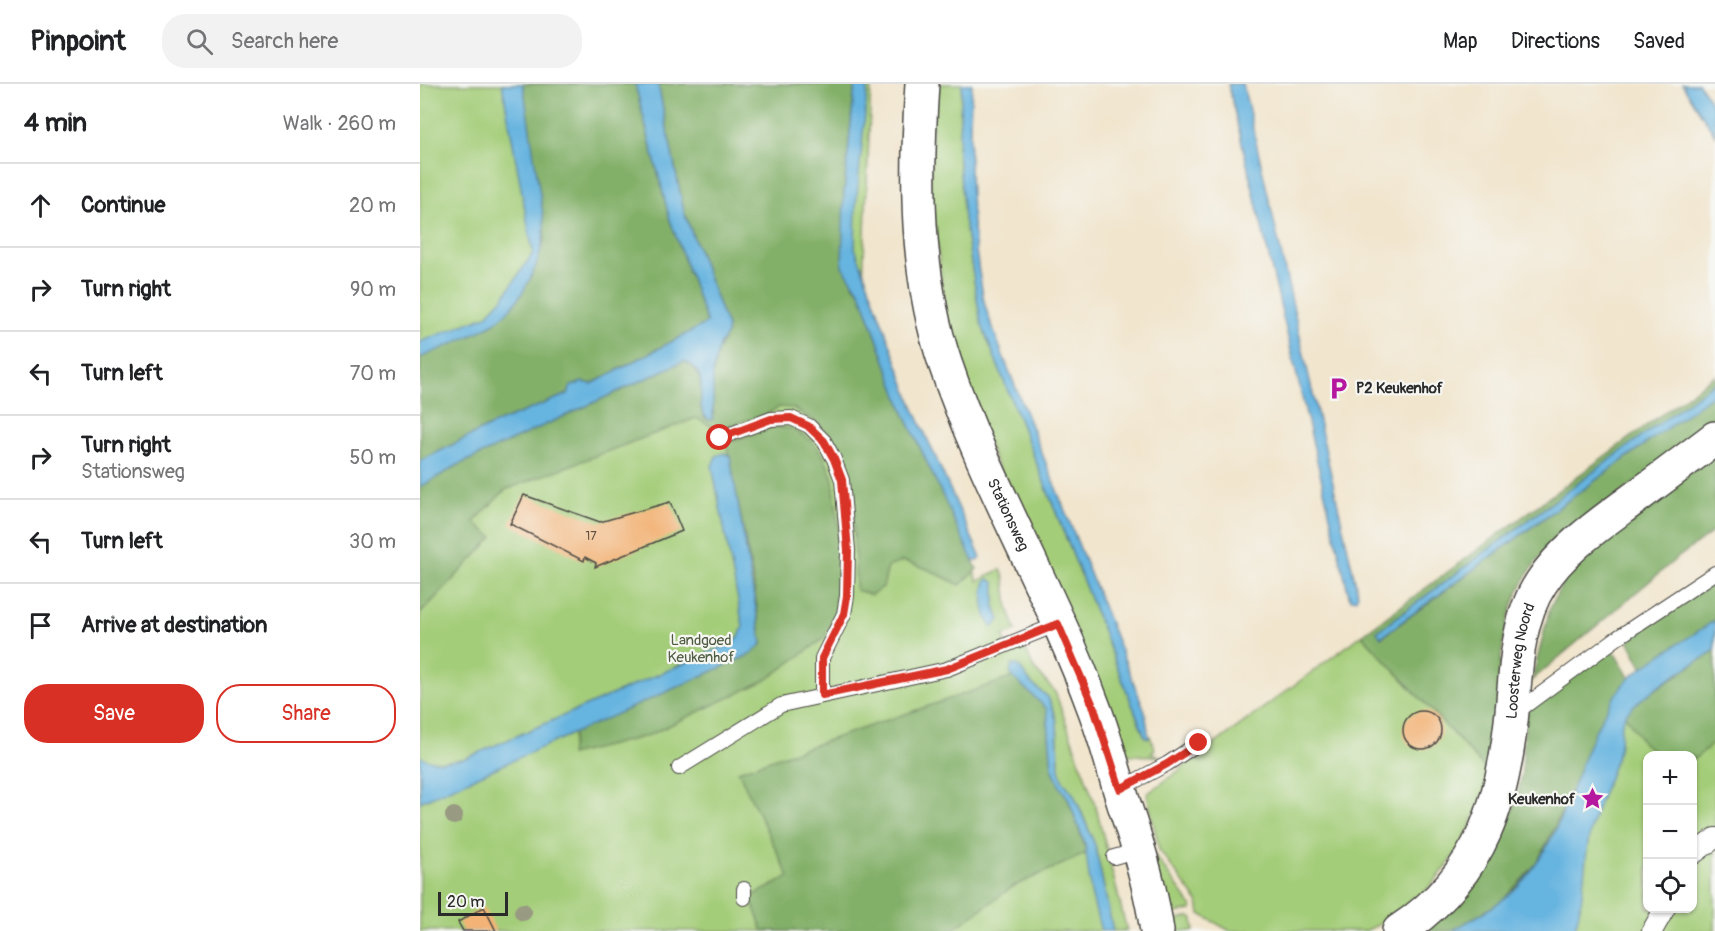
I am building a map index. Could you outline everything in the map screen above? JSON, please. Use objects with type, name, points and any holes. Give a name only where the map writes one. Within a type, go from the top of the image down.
[{"type":"main road","name":"Stationsweg","points":[[922,84],[918,162],[921,237],[930,301],[945,361],[974,439],[1094,708],[1120,789],[1127,853],[1157,931]]},
{"type":"main road","name":"Loosterweg Noord","points":[[1399,931],[1428,909],[1450,887],[1474,855],[1492,818],[1500,791],[1515,669],[1525,618],[1540,583],[1564,554],[1600,524],[1715,438]]},
{"type":"street","points":[[1697,851],[1715,838]]},
{"type":"street","points":[[1652,931],[1663,913]]},
{"type":"lane","points":[[720,438],[771,419],[791,418],[808,426],[824,441],[834,459],[842,480],[848,550],[847,596],[844,614],[822,658],[822,695]]},
{"type":"lane","points":[[1511,716],[1617,638],[1715,573]]},
{"type":"lane","points":[[679,768],[781,705],[947,669],[1058,624]]},
{"type":"lane","points":[[1120,789],[1167,764],[1199,743]]},
{"type":"green space","name":"Landgoed Keukenhof","points":[[420,84],[871,84],[862,307],[978,581],[1001,569],[1005,580],[1008,608],[1016,631],[1003,636],[1010,653],[1025,648],[1033,667],[1055,692],[1096,807],[1127,931],[1113,931],[1095,845],[1077,801],[1103,931],[420,931]],"holes":[[[1016,665],[1032,684],[1048,697],[1053,709],[1057,722],[1059,762]]]},
{"type":"green space","points":[[523,84],[635,84],[670,220],[707,323],[591,384],[582,382],[568,394],[496,423],[420,461],[420,358],[493,324],[530,280],[545,238]]},
{"type":"green space","points":[[658,84],[855,84],[844,193],[853,284],[860,292],[905,415],[977,569],[960,585],[925,568],[903,561],[888,567],[883,587],[871,595],[856,590],[852,482],[836,443],[816,422],[793,408],[779,407],[765,415],[717,429],[696,418],[505,490],[474,522],[493,537],[420,614],[420,487],[458,465],[684,361],[692,366],[700,378],[703,416],[709,420],[714,414],[711,393],[713,372],[718,352],[727,334],[727,327],[684,212]]},
{"type":"green space","points":[[934,84],[962,84],[958,151],[964,218],[981,323],[1145,737],[1150,736],[1155,749],[1151,753],[1162,757],[1120,754],[983,432],[946,320],[930,185]]},
{"type":"green space","points":[[1715,375],[1715,382],[1377,632],[1382,637],[1715,393],[1715,423],[1551,545],[1530,570],[1516,597],[1507,624],[1490,774],[1362,635]]},
{"type":"green space","points":[[772,427],[790,428],[811,440],[823,455],[833,479],[840,543],[840,586],[837,612],[823,639],[766,680],[647,736],[570,755],[574,732],[751,654],[762,644],[753,579],[726,443]]},
{"type":"green space","points":[[1715,452],[1715,530],[1676,559],[1532,680],[1550,608],[1567,574],[1589,549]]},
{"type":"green space","points":[[1715,578],[1715,620],[1643,669],[1629,642],[1631,630]]},
{"type":"green space","name":"Keukenhof","points":[[1715,632],[1715,931],[1427,931],[1520,842],[1572,722]]},
{"type":"green space","points":[[1362,635],[1490,774],[1471,824],[1460,847],[1430,887],[1390,919],[1365,931],[1230,931],[1200,914],[1198,902],[1159,850],[1147,794]]},
{"type":"green space","points":[[1613,650],[1630,679],[1624,683],[1537,863],[1502,901],[1452,931],[1424,931],[1484,862],[1497,844],[1507,824],[1521,779],[1527,711],[1598,654]]},
{"type":"green space","points":[[1715,650],[1715,742],[1697,757],[1697,751],[1653,751],[1643,743],[1625,715],[1638,701]]},
{"type":"green space","points":[[1013,677],[1047,709],[1052,768],[1060,787],[1068,798],[1087,853],[1014,886],[951,931],[763,931],[750,897],[789,877],[738,771]]},
{"type":"green space","points":[[1153,853],[1191,905],[1192,910],[1165,915]]},
{"type":"green space","points":[[1190,917],[1193,919],[1194,931],[1169,931],[1167,921]]},
{"type":"water","points":[[502,84],[523,84],[544,221],[541,249],[522,293],[502,317],[474,334],[420,358],[420,342],[486,316],[503,298],[533,253]]},
{"type":"water","points":[[635,84],[658,84],[684,212],[727,327],[727,334],[719,345],[713,371],[713,419],[709,420],[703,414],[699,374],[684,361],[458,465],[420,487],[420,461],[496,423],[568,394],[571,386],[582,382],[592,384],[707,323],[670,220]]},
{"type":"water","points":[[855,84],[868,84],[856,205],[855,248],[914,409],[981,558],[978,561],[973,561],[905,415],[860,292],[842,266],[844,193]]},
{"type":"water","points":[[962,84],[972,84],[971,193],[979,274],[986,307],[1002,353],[1145,711],[1149,738],[1145,737],[981,323],[964,219],[958,151]]},
{"type":"water","points":[[1228,84],[1243,84],[1358,594],[1356,599],[1351,599],[1349,596]]},
{"type":"water","points":[[1682,84],[1699,84],[1715,108],[1715,135]]},
{"type":"water","points":[[1715,382],[1715,393],[1381,637],[1377,632]]},
{"type":"water","points":[[724,453],[730,456],[762,644],[751,654],[420,802],[420,756],[431,761],[466,758],[733,642],[740,635],[743,626],[712,466],[716,456]]},
{"type":"water","points":[[989,579],[995,583],[995,608],[1000,620],[993,627],[989,622],[984,605],[986,580]]},
{"type":"water","points":[[1715,620],[1715,650],[1643,698],[1624,718],[1619,749],[1590,832],[1580,907],[1574,931],[1452,931],[1504,899],[1537,863],[1551,839],[1606,710],[1622,686],[1639,670]]},
{"type":"water","points":[[1012,665],[1018,665],[1032,684],[1048,697],[1053,709],[1057,722],[1059,769],[1063,781],[1074,795],[1095,845],[1113,931],[1101,931],[1091,893],[1085,844],[1068,798],[1060,787],[1052,767],[1047,709],[1013,677],[1010,672]]},
{"type":"building","points":[[524,495],[600,522],[670,502],[682,531],[595,567],[596,563],[585,557],[584,561],[510,524]]},
{"type":"building","points":[[1422,711],[1435,717],[1441,730],[1435,743],[1422,749],[1409,743],[1403,730],[1409,717]]},
{"type":"building","points":[[484,907],[496,931],[463,931],[458,922]]},
{"type":"place","name":"P2 Keukenhof","points":[[1338,388]]},
{"type":"place","name":"Keukenhof","points":[[1593,799]]},
{"type":"route","points":[[720,438],[771,419],[791,418],[808,426],[824,441],[834,459],[842,480],[848,550],[847,596],[844,614],[822,658],[822,695],[947,669],[1058,624],[1094,708],[1120,789],[1167,764],[1199,743]]}]
